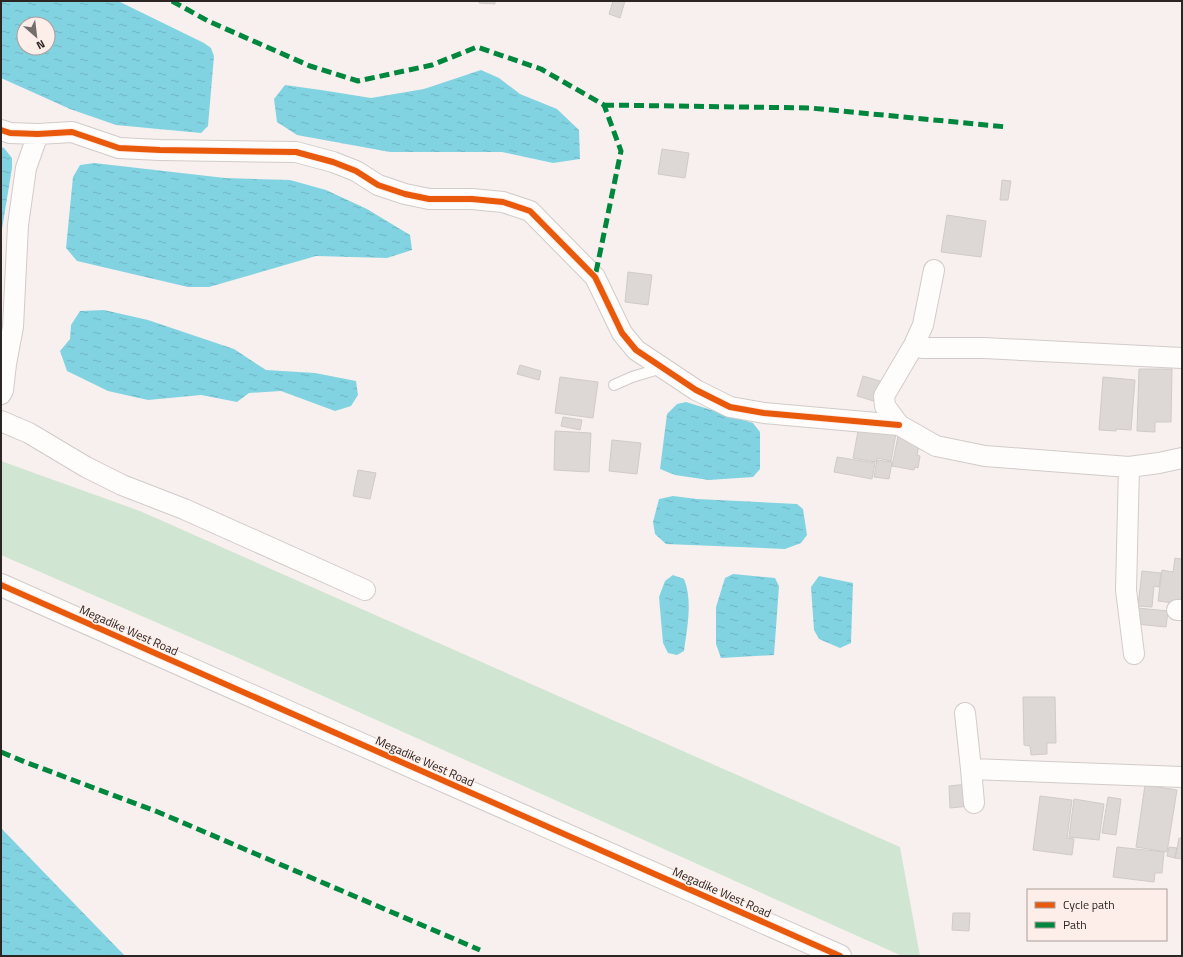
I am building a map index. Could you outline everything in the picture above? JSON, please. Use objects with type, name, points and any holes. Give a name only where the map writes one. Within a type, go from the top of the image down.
[{"type":"street","points":[[1,130],[10,133],[38,134],[72,132],[119,148],[296,152],[333,162],[356,171],[378,185],[405,194],[429,199],[472,199],[503,202],[530,212],[595,278],[622,333],[636,350],[696,390],[730,407],[764,413],[899,425]]},
{"type":"street","points":[[1,394],[3,390],[13,327],[18,225],[26,168],[38,134]]},
{"type":"street","points":[[934,270],[923,325],[914,345],[884,396],[885,406],[899,425],[936,446],[985,456],[1129,467],[1182,458]]},
{"type":"street","points":[[914,345],[922,348],[984,348],[1182,358]]},
{"type":"street","points":[[1,421],[29,433],[86,467],[122,485],[184,509],[365,590]]},
{"type":"street","points":[[1129,467],[1126,590],[1134,654]]},
{"type":"street","name":"Megadike West Road","points":[[1,586],[840,956]]},
{"type":"street","points":[[965,713],[974,802]]},
{"type":"street","points":[[971,769],[1182,777]]},
{"type":"lane","points":[[614,385],[632,377],[662,368]]},
{"type":"green space","points":[[1,461],[140,511],[900,847],[920,956],[902,956],[236,657],[1,555]]},
{"type":"water","points":[[1,1],[118,1],[204,43],[211,48],[214,56],[208,126],[201,133],[116,125],[70,109],[1,78]]},
{"type":"water","points":[[481,70],[499,78],[520,94],[557,109],[579,130],[580,159],[553,163],[502,152],[390,152],[297,135],[277,122],[274,99],[285,85],[371,98],[424,89]]},
{"type":"water","points":[[1,147],[4,148],[12,158],[12,168],[1,235]]},
{"type":"water","points":[[94,163],[225,178],[290,180],[326,190],[367,209],[410,235],[412,250],[387,258],[316,256],[209,287],[188,287],[77,261],[66,248],[73,177],[80,165]]},
{"type":"water","points":[[104,310],[148,320],[234,349],[266,370],[315,373],[356,381],[358,395],[351,406],[335,411],[281,391],[249,393],[237,402],[201,395],[148,400],[108,391],[67,371],[60,351],[70,339],[71,325],[80,311]]},
{"type":"water","points":[[686,402],[753,423],[760,432],[760,469],[753,477],[709,480],[675,475],[660,469],[667,414],[677,404]]},
{"type":"water","points":[[673,496],[697,499],[797,504],[803,509],[807,535],[801,543],[785,549],[666,544],[655,534],[653,522],[659,499]]},
{"type":"water","points":[[733,574],[775,578],[779,586],[774,655],[721,658],[716,644],[716,607],[725,578]]},
{"type":"water","points":[[673,575],[684,579],[687,587],[689,605],[684,651],[677,655],[668,653],[663,643],[659,597],[665,581]]},
{"type":"water","points":[[819,576],[853,583],[851,643],[840,648],[819,639],[814,630],[811,587]]},
{"type":"water","points":[[1,828],[125,956],[1,956]]},
{"type":"building","points":[[479,1],[495,1],[495,4],[479,3]]},
{"type":"building","points":[[613,1],[625,1],[620,18],[609,14]]},
{"type":"building","points":[[662,149],[689,153],[685,178],[658,174]]},
{"type":"building","points":[[1002,180],[1011,181],[1008,200],[1000,200]]},
{"type":"building","points":[[947,215],[986,221],[981,257],[941,252]]},
{"type":"building","points":[[628,272],[652,275],[648,305],[625,302]]},
{"type":"building","points":[[520,365],[541,371],[539,380],[517,374]]},
{"type":"building","points":[[1139,369],[1172,369],[1171,422],[1155,422],[1155,432],[1137,431]]},
{"type":"building","points":[[863,376],[883,382],[877,402],[857,396]]},
{"type":"building","points":[[560,377],[598,382],[593,418],[555,413]]},
{"type":"building","points":[[1103,377],[1135,380],[1131,430],[1099,430]]},
{"type":"building","points":[[563,417],[582,420],[580,430],[561,426]]},
{"type":"building","points":[[859,426],[896,433],[891,461],[877,458],[876,462],[853,458]]},
{"type":"building","points":[[555,431],[591,433],[589,472],[554,470]]},
{"type":"building","points":[[898,436],[920,440],[917,455],[920,456],[918,468],[915,467],[914,470],[892,466]]},
{"type":"building","points":[[612,440],[641,443],[637,474],[609,471]]},
{"type":"building","points":[[837,457],[875,463],[872,479],[834,472]]},
{"type":"building","points":[[877,460],[892,462],[889,479],[874,477]]},
{"type":"building","points":[[358,470],[376,473],[370,499],[353,496]]},
{"type":"building","points":[[1175,558],[1182,559],[1182,604],[1158,601],[1162,570],[1173,572]]},
{"type":"building","points":[[1142,571],[1161,573],[1159,587],[1154,586],[1152,607],[1138,606]]},
{"type":"building","points":[[1138,608],[1168,611],[1166,627],[1136,624]]},
{"type":"building","points":[[1023,697],[1055,697],[1056,743],[1047,743],[1047,754],[1031,755],[1030,746],[1024,745]]},
{"type":"building","points":[[968,784],[970,806],[950,808],[949,786]]},
{"type":"building","points":[[1145,785],[1177,790],[1167,852],[1136,847]]},
{"type":"building","points":[[1040,796],[1072,800],[1067,838],[1074,839],[1072,855],[1033,850]]},
{"type":"building","points":[[1108,797],[1121,799],[1116,835],[1102,833]]},
{"type":"building","points":[[1074,799],[1104,804],[1099,840],[1069,837]]},
{"type":"building","points":[[1179,838],[1182,838],[1182,859],[1175,858]]},
{"type":"building","points":[[1117,847],[1164,852],[1162,873],[1155,873],[1154,882],[1113,877]]},
{"type":"building","points":[[1169,847],[1177,848],[1175,858],[1167,856]]},
{"type":"building","points":[[953,913],[970,913],[969,931],[952,930]]},
{"type":"marked path","points":[[172,1],[208,21],[310,66],[358,81],[432,65],[477,47],[541,69],[604,105],[621,151],[595,277]]},
{"type":"marked path","points":[[604,105],[810,108],[1007,127]]},
{"type":"marked path","points":[[1,752],[158,812],[480,950]]},
{"type":"cycle path","points":[[1,130],[10,133],[38,134],[72,132],[119,148],[296,152],[333,162],[356,171],[378,185],[405,194],[429,199],[472,199],[503,202],[530,211],[595,277],[622,333],[636,350],[696,390],[730,407],[764,413],[899,425]]},
{"type":"cycle path","points":[[1,585],[840,956]]}]
